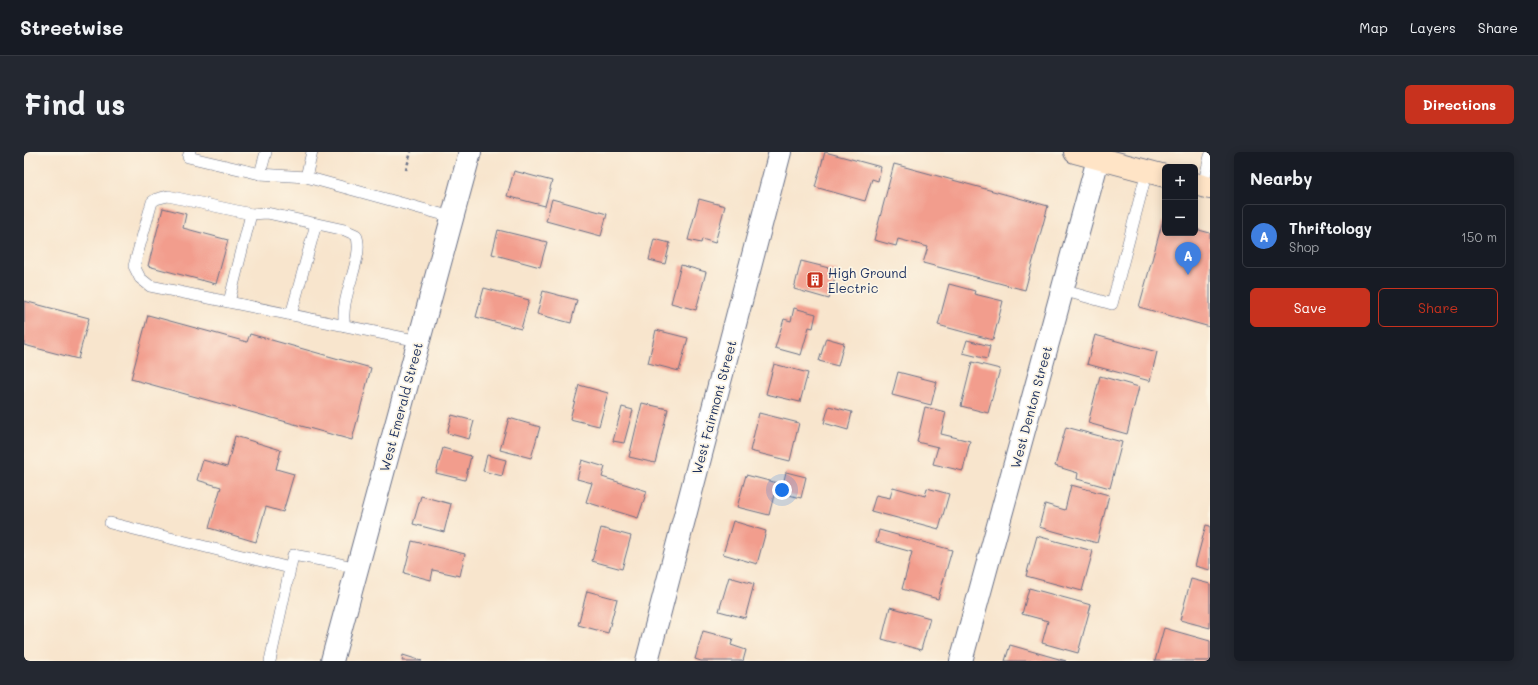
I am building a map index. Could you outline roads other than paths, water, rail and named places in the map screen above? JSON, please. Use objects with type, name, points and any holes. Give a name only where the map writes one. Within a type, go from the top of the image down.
[{"type":"main road","points":[[1074,152],[1099,155],[1156,174]]},
{"type":"street","name":"West Emerald Street","points":[[332,661],[470,152]]},
{"type":"street","name":"West Fairmont Street","points":[[647,661],[780,152]]},
{"type":"street","name":"West Denton Street","points":[[961,661],[1099,155]]},
{"type":"lane","points":[[190,152],[188,157],[260,174],[306,177],[452,217]]},
{"type":"lane","points":[[260,174],[266,152]]},
{"type":"lane","points":[[306,177],[312,152]]},
{"type":"lane","points":[[1203,186],[1210,156]]},
{"type":"lane","points":[[1062,290],[1112,304],[1156,174]]},
{"type":"lane","points":[[344,326],[342,318],[347,289],[356,258],[359,241],[356,234],[345,230],[266,213],[251,214],[168,196],[156,199],[152,202],[134,266],[140,278],[150,286],[344,326],[419,341]]},
{"type":"lane","points":[[229,302],[251,214]]},
{"type":"lane","points":[[291,315],[316,224]]},
{"type":"lane","points":[[110,523],[290,568]]},
{"type":"lane","points":[[270,661],[293,555],[357,568]]},
{"type":"place","name":"Thriftology","points":[[1188,275]]},
{"type":"place","name":"High Ground Electric","points":[[815,280]]}]
